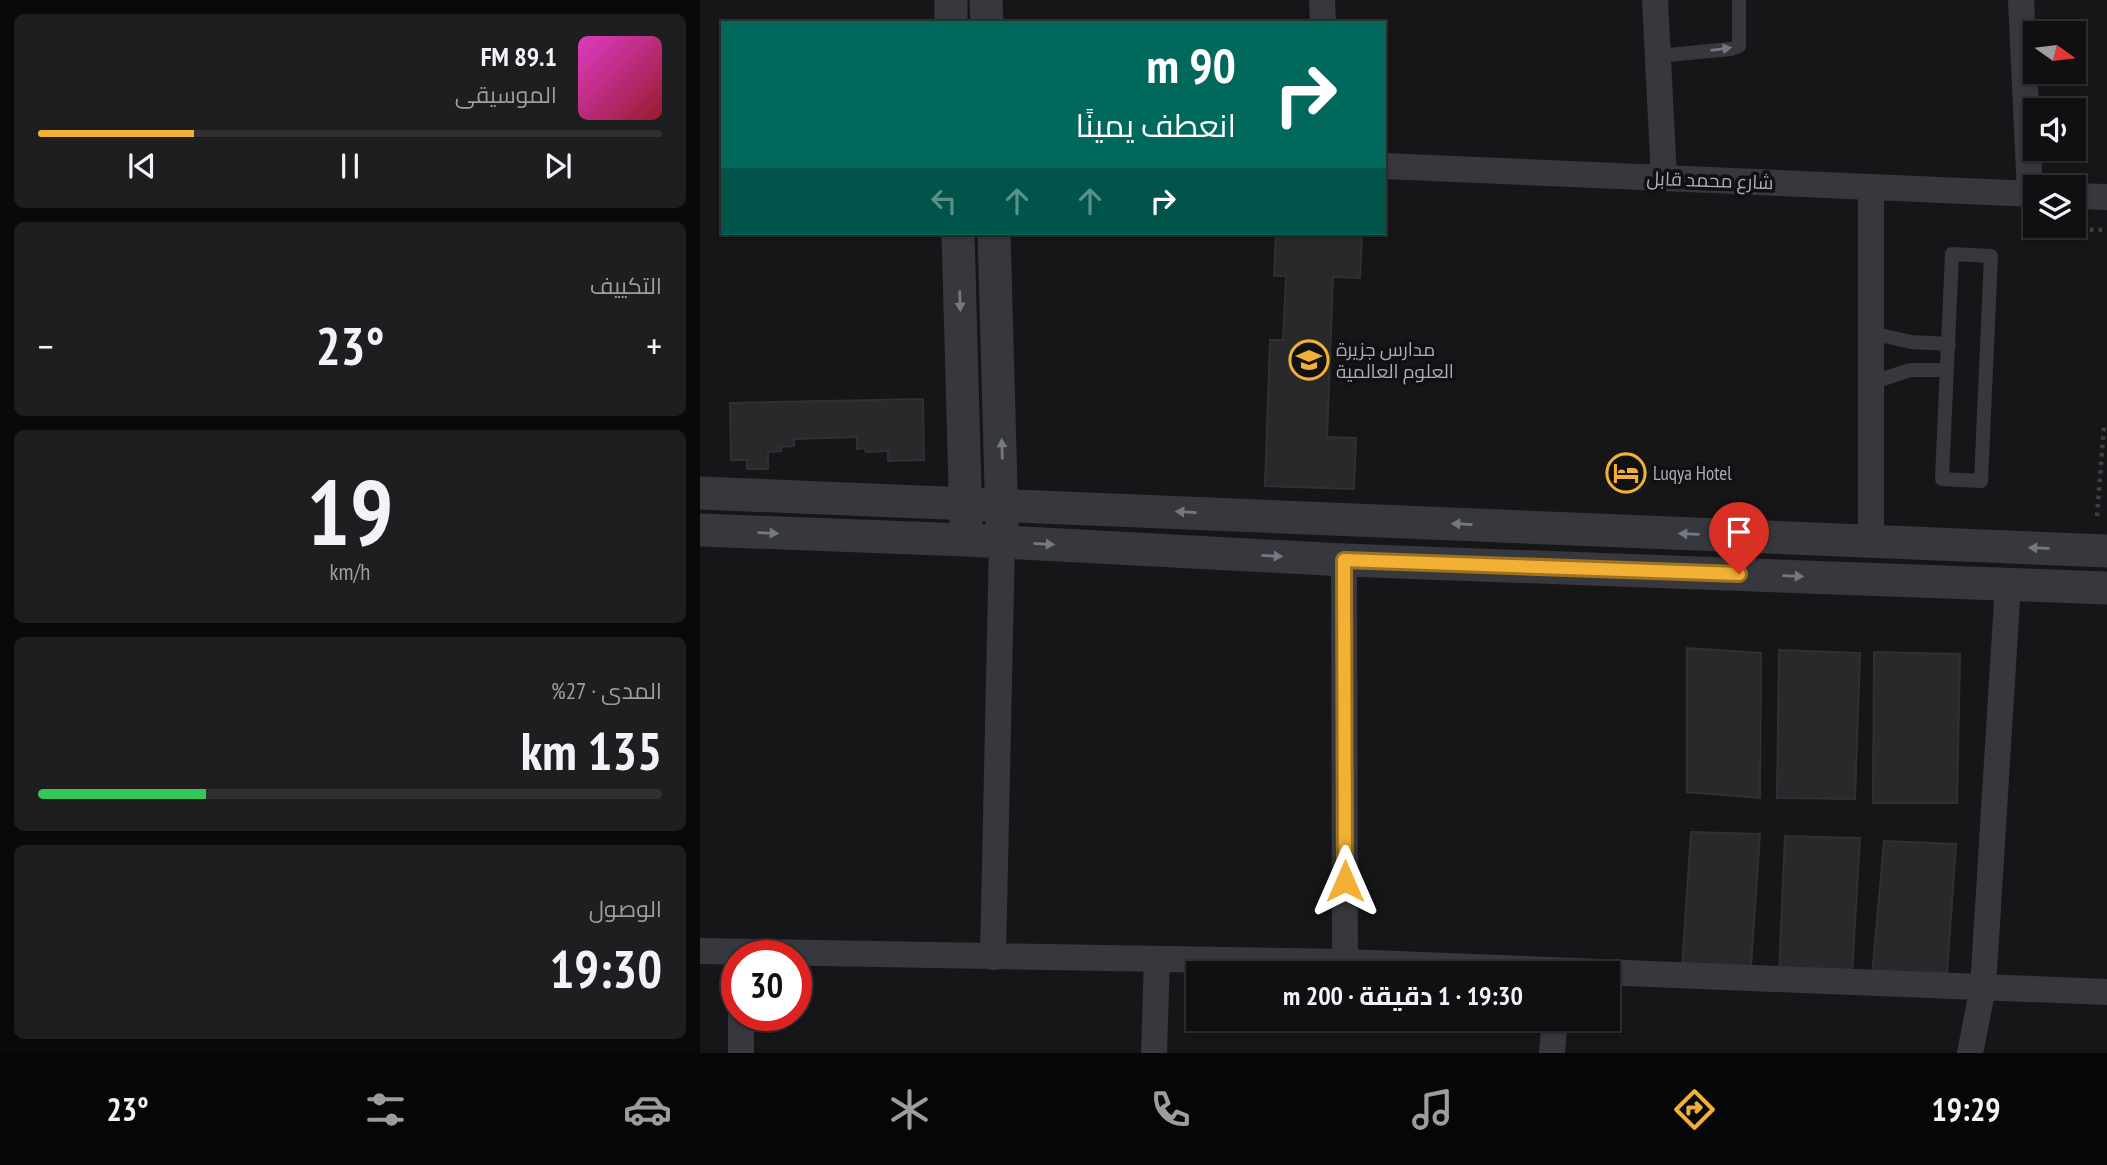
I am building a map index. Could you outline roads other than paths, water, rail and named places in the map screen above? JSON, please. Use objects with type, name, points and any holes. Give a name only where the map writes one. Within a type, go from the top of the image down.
[{"type":"street","points":[[951,0],[951,21]]},
{"type":"street","points":[[986,0],[987,21]]},
{"type":"street","points":[[1322,0],[1323,21]]},
{"type":"street","points":[[1655,0],[1664,178]]},
{"type":"street","points":[[2021,0],[2032,175]]},
{"type":"street","name":"شارع محمد قابل","points":[[1386,166],[2023,194]]},
{"type":"street","points":[[1871,187],[1871,542]]},
{"type":"street","points":[[2086,196],[2107,197]]},
{"type":"street","points":[[958,235],[966,540]]},
{"type":"street","points":[[993,957],[1003,504],[994,235]]},
{"type":"street","points":[[700,493],[2107,551]]},
{"type":"street","points":[[700,530],[966,540],[1344,560],[2107,588]]},
{"type":"street","points":[[1605,569],[1606,531]]},
{"type":"street","points":[[1344,560],[1345,961]]},
{"type":"street","points":[[1970,1053],[1983,987],[2008,585]]},
{"type":"street","points":[[700,951],[721,952]]},
{"type":"street","points":[[812,955],[1282,961]]},
{"type":"street","points":[[1154,1053],[1157,959]]},
{"type":"street","points":[[1620,974],[2107,992]]},
{"type":"street","points":[[741,1031],[741,1053]]},
{"type":"street","points":[[1552,1053],[1554,1031]]},
{"type":"lane","points":[[1657,56],[1739,46],[1740,0]]},
{"type":"lane","points":[[1952,254],[1990,256],[1980,481],[1942,479],[1949,344],[1952,254]]},
{"type":"lane","points":[[1871,333],[1911,342],[1949,344]]},
{"type":"lane","points":[[1871,383],[1910,370],[1947,370]]},
{"type":"place","name":"مدارس جزيرة العلوم العالمية","points":[[1309,360]]},
{"type":"place","name":"Luqya Hotel","points":[[1626,473]]}]
